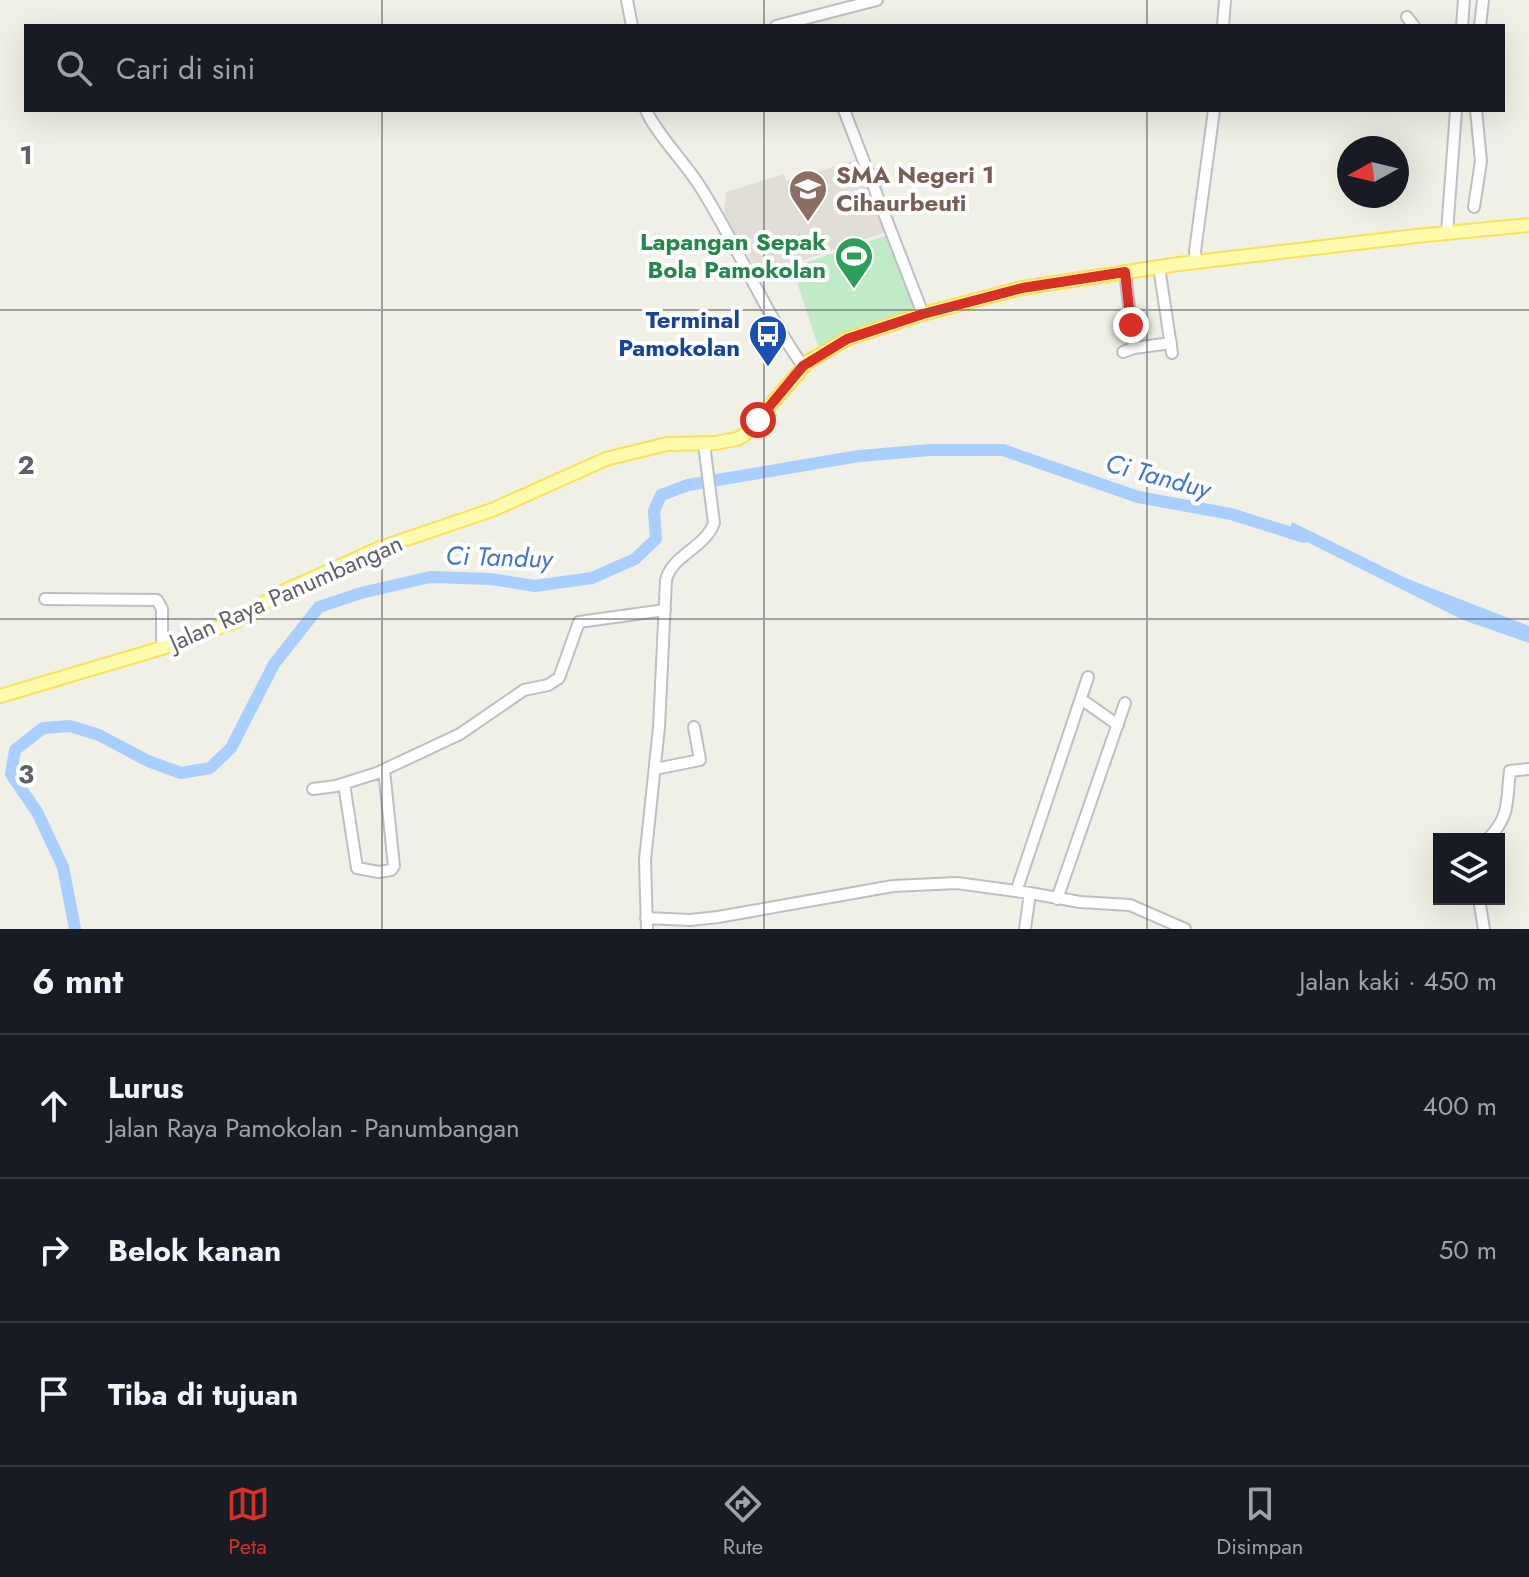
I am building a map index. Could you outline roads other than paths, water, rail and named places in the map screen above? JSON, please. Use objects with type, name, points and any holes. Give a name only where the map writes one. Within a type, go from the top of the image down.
[{"type":"main road","name":"Jalan Raya Panumbangan","points":[[0,696],[162,648],[236,621],[280,593],[380,548],[492,510],[606,459],[667,444],[726,442],[744,435],[803,366],[847,339],[923,314],[1022,288],[1159,267],[1529,225]]},
{"type":"street","points":[[627,0],[632,24]]},
{"type":"street","points":[[809,22],[877,0]]},
{"type":"street","points":[[1223,24],[1225,0]]},
{"type":"street","points":[[1462,24],[1464,0]]},
{"type":"street","points":[[1480,24],[1483,0]]},
{"type":"street","points":[[647,112],[699,184],[803,366]]},
{"type":"street","points":[[845,112],[923,314]]},
{"type":"street","points":[[1196,262],[1214,112]]},
{"type":"street","points":[[1447,232],[1456,112]]},
{"type":"street","points":[[1474,207],[1481,161],[1476,112]]},
{"type":"street","points":[[1123,352],[1134,348],[1172,348],[1159,267]]},
{"type":"street","points":[[1125,272],[1134,348]]},
{"type":"street","points":[[704,444],[714,523],[710,535],[667,573],[655,769],[645,860],[646,924],[718,917],[893,886],[957,883],[1017,889],[1057,899],[1130,905],[1185,929]]},
{"type":"street","points":[[45,599],[157,600],[162,609],[162,648]]},
{"type":"street","points":[[313,789],[344,784],[384,770],[460,734],[524,690],[548,685],[559,678],[579,622],[665,610]]},
{"type":"street","points":[[1017,889],[1088,677]]},
{"type":"street","points":[[1081,699],[1118,725]]},
{"type":"street","points":[[1057,899],[1125,703]]},
{"type":"street","points":[[655,769],[700,760],[694,727]]},
{"type":"street","points":[[1494,833],[1505,816],[1510,771],[1529,769]]},
{"type":"street","points":[[344,784],[357,868],[379,872],[391,870],[394,866],[384,770]]},
{"type":"street","points":[[1025,929],[1030,893]]},
{"type":"street","points":[[1480,905],[1484,929]]},
{"type":"water","points":[[1292,522],[1408,579],[1529,626],[1529,643],[1463,620],[1289,533]]},
{"type":"waterway","name":"Ci Tanduy","points":[[75,929],[63,867],[37,812],[11,774],[15,750],[43,728],[70,726],[99,735],[148,761],[181,773],[210,768],[231,748],[274,664],[319,607],[361,593],[430,577],[491,579],[535,586],[592,578],[635,559],[656,539],[654,511],[661,495],[688,485],[859,456],[930,450],[1003,450],[1138,497],[1231,514],[1304,537]]},
{"type":"place","name":"SMA Negeri 1 Cihaurbeuti","points":[[808,223]]},
{"type":"place","name":"Lapangan Sepak Bola Pamokolan","points":[[854,290]]},
{"type":"place","name":"Terminal Pamokolan","points":[[768,368]]}]
